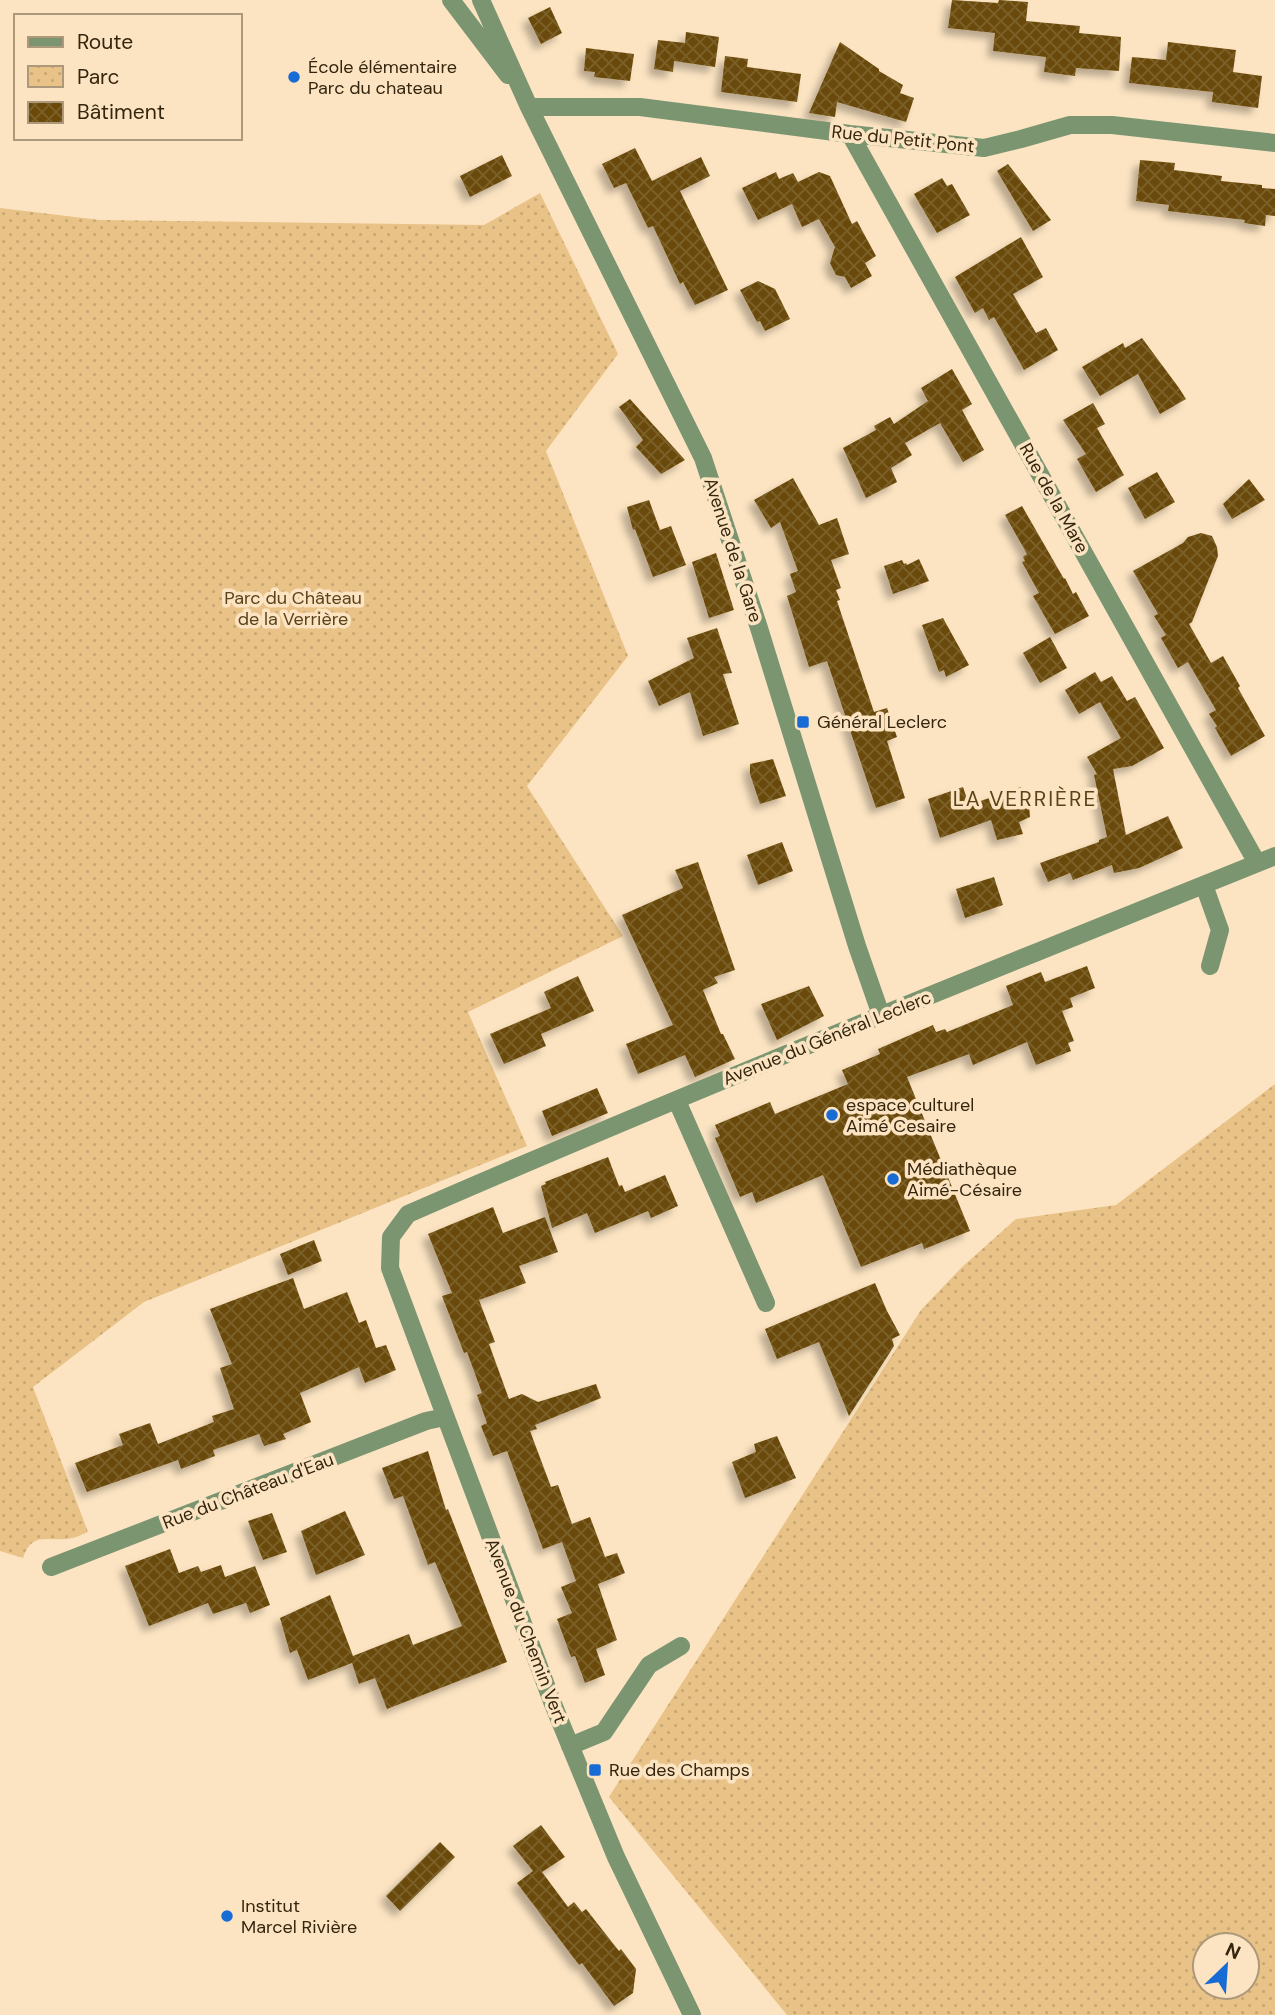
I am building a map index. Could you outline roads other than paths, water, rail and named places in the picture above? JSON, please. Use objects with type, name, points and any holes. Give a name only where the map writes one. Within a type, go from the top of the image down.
[{"type":"street","name":"Avenue de la Gare","points":[[451,0],[529,107]]},
{"type":"street","name":"Avenue de la Gare","points":[[481,0],[529,107],[703,457],[881,1015]]},
{"type":"street","name":"Rue du Petit Pont","points":[[529,107],[640,107],[985,148],[1070,125],[1112,125],[1275,143]]},
{"type":"street","name":"Rue de la Mare","points":[[850,134],[1257,863]]},
{"type":"street","name":"Avenue du Général Leclerc","points":[[391,1237],[408,1214],[582,1139],[1275,856]]},
{"type":"street","points":[[1204,885],[1220,930],[1210,966]]},
{"type":"street","points":[[677,1101],[766,1303]]},
{"type":"street","name":"Avenue du Chemin Vert","points":[[391,1237],[390,1268],[547,1688],[616,1857],[688,2014]]},
{"type":"street","name":"Rue du Château d'Eau","points":[[51,1567],[426,1421],[445,1417]]},
{"type":"street","points":[[570,1746],[604,1732],[649,1665],[681,1646]]},
{"type":"place","name":"École élémentaire Parc du chateau","points":[[294,77]]},
{"type":"place","name":"Général Leclerc","points":[[803,722]]},
{"type":"place","name":"espace culturel Aimé Cesaire","points":[[832,1115]]},
{"type":"place","name":"Médiathèque Aimé-Césaire","points":[[893,1179]]},
{"type":"place","name":"Rue des Champs","points":[[595,1770]]},
{"type":"place","name":"Institut Marcel Rivière","points":[[227,1916]]},
{"type":"district","name":"LA VERRIÈRE","points":[[1025,799]]},
{"type":"park label","name":"Parc du Château de la Verrière","points":[[293,608]]}]
